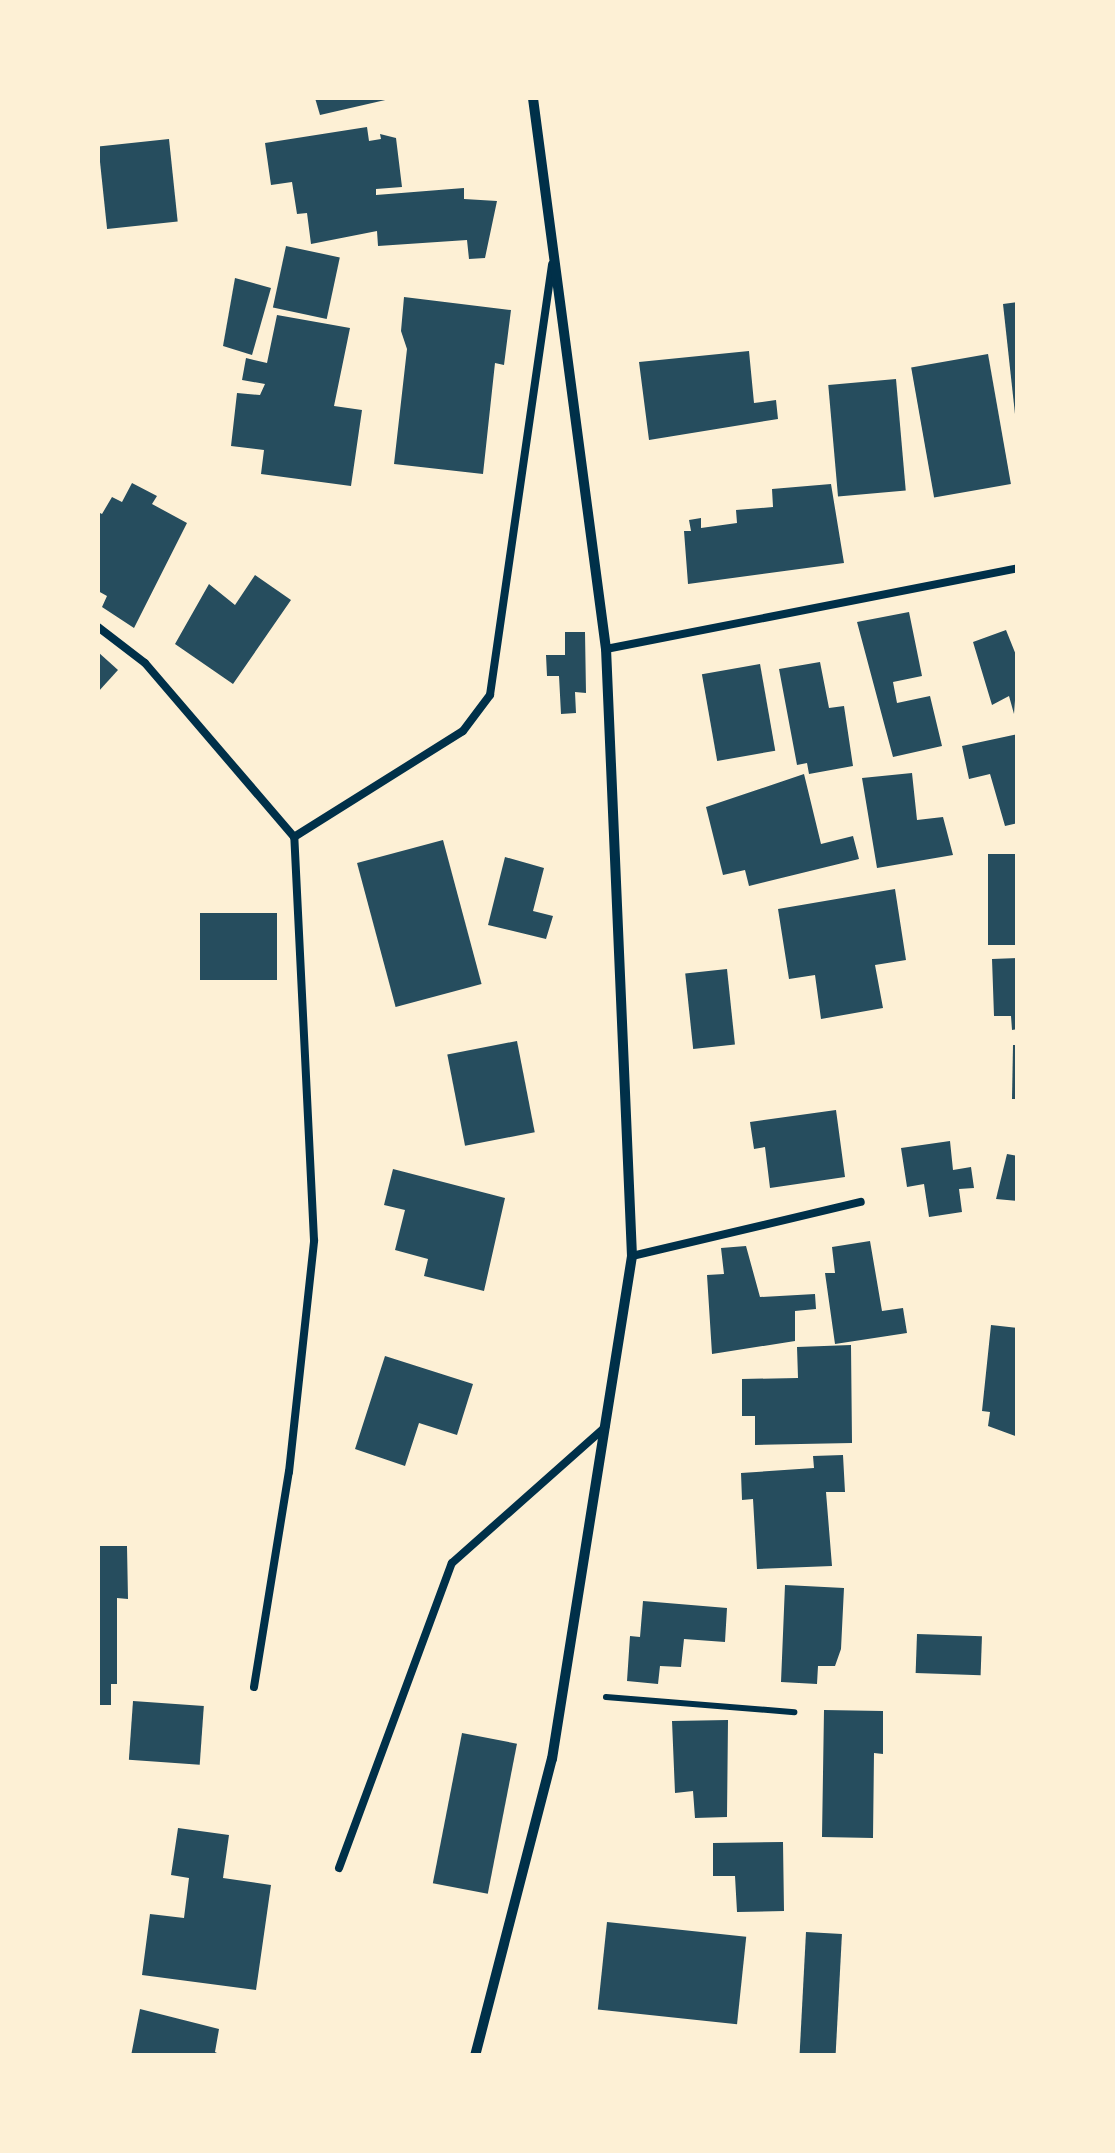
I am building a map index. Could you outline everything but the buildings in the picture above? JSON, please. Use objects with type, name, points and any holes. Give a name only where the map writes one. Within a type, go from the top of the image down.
[{"type":"street","points":[[475,2056],[552,1759],[632,1256],[606,649],[533,98]]},
{"type":"lane","points":[[294,838],[463,731],[490,696],[553,252]]},
{"type":"lane","points":[[606,649],[1018,568]]},
{"type":"lane","points":[[98,627],[145,663],[294,838],[314,1240],[289,1472],[254,1688]]},
{"type":"lane","points":[[632,1256],[861,1202]]},
{"type":"lane","points":[[339,1868],[452,1563],[608,1424]]},
{"type":"path","points":[[562,1694],[794,1712]]}]
